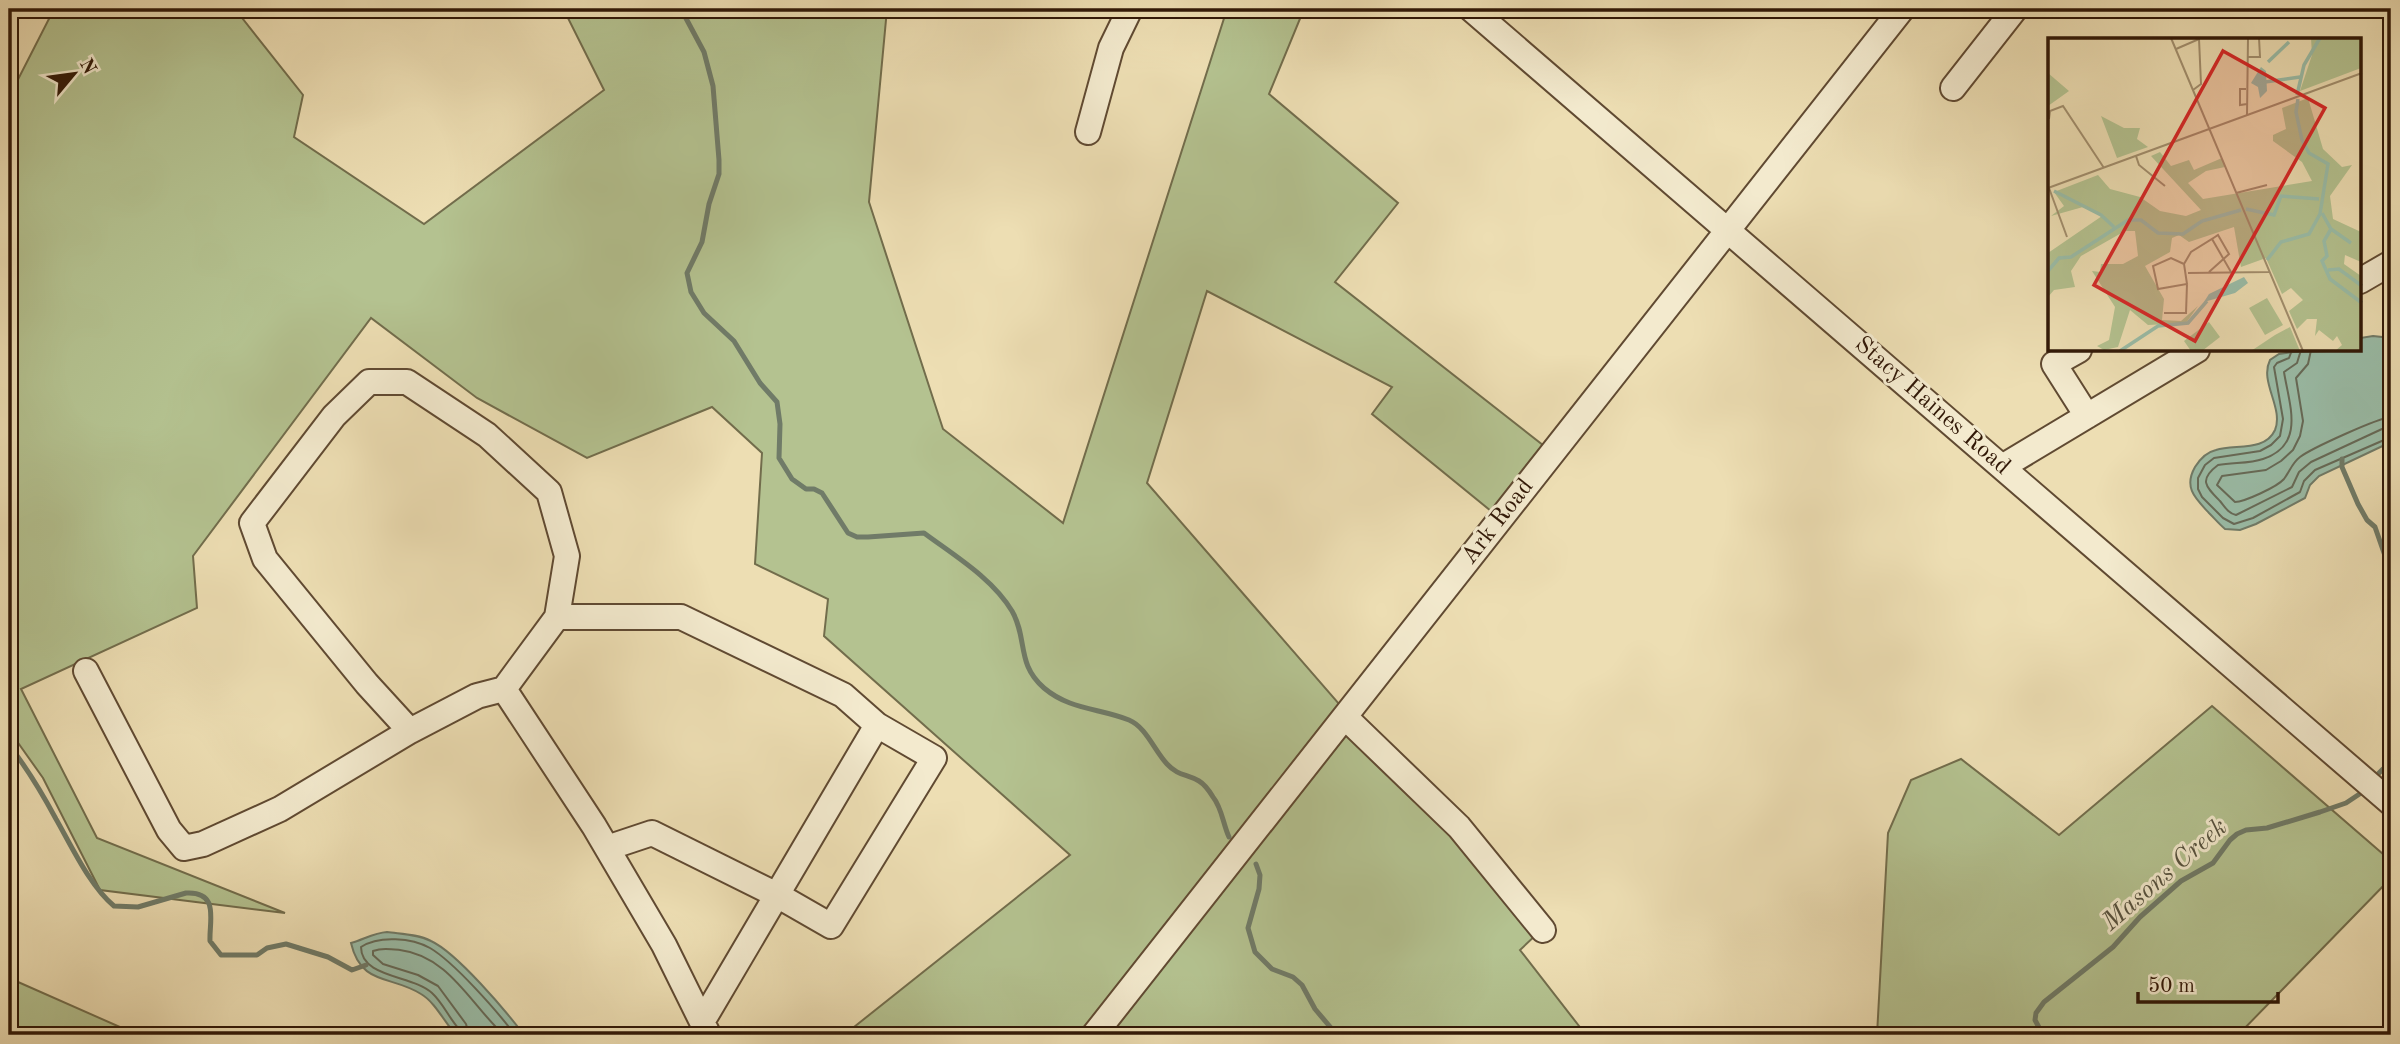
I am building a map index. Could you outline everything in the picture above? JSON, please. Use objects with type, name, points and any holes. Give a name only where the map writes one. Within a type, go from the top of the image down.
[{"type":"street","points":[[1088,132],[1111,48],[1130,9]]},
{"type":"street","name":"Stacy Haines Road","points":[[1471,9],[2387,799]]},
{"type":"street","name":"Ark Road","points":[[1094,1035],[1902,9]]},
{"type":"street","points":[[1953,88],[2015,9]]},
{"type":"street","points":[[2362,280],[2391,263]]},
{"type":"street","points":[[2075,352],[2054,364],[2087,416]]},
{"type":"street","points":[[2002,467],[2194,352]]},
{"type":"street","points":[[86,671],[169,830],[184,848],[203,844],[280,809],[410,731],[477,696],[504,689],[557,617],[567,556],[549,492],[487,435],[407,382],[369,382],[334,416],[252,523],[265,559],[367,684],[410,731]]},
{"type":"street","points":[[557,617],[681,617],[843,695],[877,724],[934,758],[831,926],[777,895],[652,833],[607,848]]},
{"type":"street","points":[[504,689],[607,848],[664,945],[706,1029]]},
{"type":"street","points":[[1345,717],[1459,827],[1543,930]]},
{"type":"street","points":[[706,1029],[777,895],[877,724]]},
{"type":"shaded area","points":[[54,9],[235,9],[303,95],[294,137],[424,224],[604,90],[564,10],[560,9],[887,9],[869,202],[943,429],[1063,523],[1227,9],[1304,9],[1269,94],[1398,203],[1335,282],[1553,453],[1502,520],[1372,414],[1392,387],[1207,291],[1147,483],[1538,933],[1520,950],[1586,1035],[844,1035],[1070,855],[824,636],[828,599],[755,564],[762,453],[712,407],[587,458],[477,398],[371,318],[193,556],[197,608],[21,689],[97,838],[285,913],[100,890],[43,778],[9,730],[9,97]]},
{"type":"shaded area","points":[[2212,706],[2391,861],[2391,878],[2238,1035],[1877,1035],[1888,833],[1911,780],[1961,759],[2059,835]]},
{"type":"shaded area","points":[[9,978],[138,1035],[9,1035]]},
{"type":"water","points":[[2362,338],[2391,338],[2391,442],[2319,476],[2310,485],[2305,498],[2256,524],[2240,530],[2225,529],[2196,498],[2190,481],[2199,461],[2210,452],[2264,442],[2275,430],[2276,413],[2267,377],[2270,360],[2279,354],[2293,352],[2362,352]]},
{"type":"water","points":[[387,932],[421,937],[454,957],[524,1035],[456,1035],[435,1007],[421,994],[370,973],[356,957],[351,943]]},
{"type":"waterway","name":"Masons Creek","points":[[681,9],[704,52],[713,86],[719,160],[719,174],[709,204],[702,242],[687,273],[691,292],[704,313],[734,341],[760,383],[777,402],[780,424],[779,458],[792,479],[806,489],[822,493],[848,533],[857,537],[924,533],[972,568],[994,588],[1012,611],[1020,631],[1029,670],[1035,679],[1064,701],[1135,723],[1171,768],[1199,781],[1207,788],[1216,801],[1229,837]]},
{"type":"waterway","points":[[2342,459],[2342,467],[2358,504],[2367,520],[2375,527],[2391,573]]},
{"type":"waterway","points":[[9,745],[40,790],[89,877],[114,906],[138,907],[186,893],[197,894],[208,902],[211,916],[210,941],[221,955],[257,955],[267,948],[286,944],[328,957],[352,970],[366,965]]},
{"type":"waterway","name":"Masons Creek","points":[[2378,774],[2383,769],[2391,768]]},
{"type":"waterway","name":"Masons Creek","points":[[2043,1035],[2035,1020],[2036,1013],[2044,1002],[2113,947],[2140,917],[2181,881],[2213,863],[2237,834],[2320,812],[2346,803],[2361,793]]},
{"type":"waterway","name":"Masons Creek","points":[[1256,864],[1260,875],[1259,889],[1248,928],[1255,952],[1272,969],[1293,977],[1302,985],[1315,1009],[1337,1035]]}]
